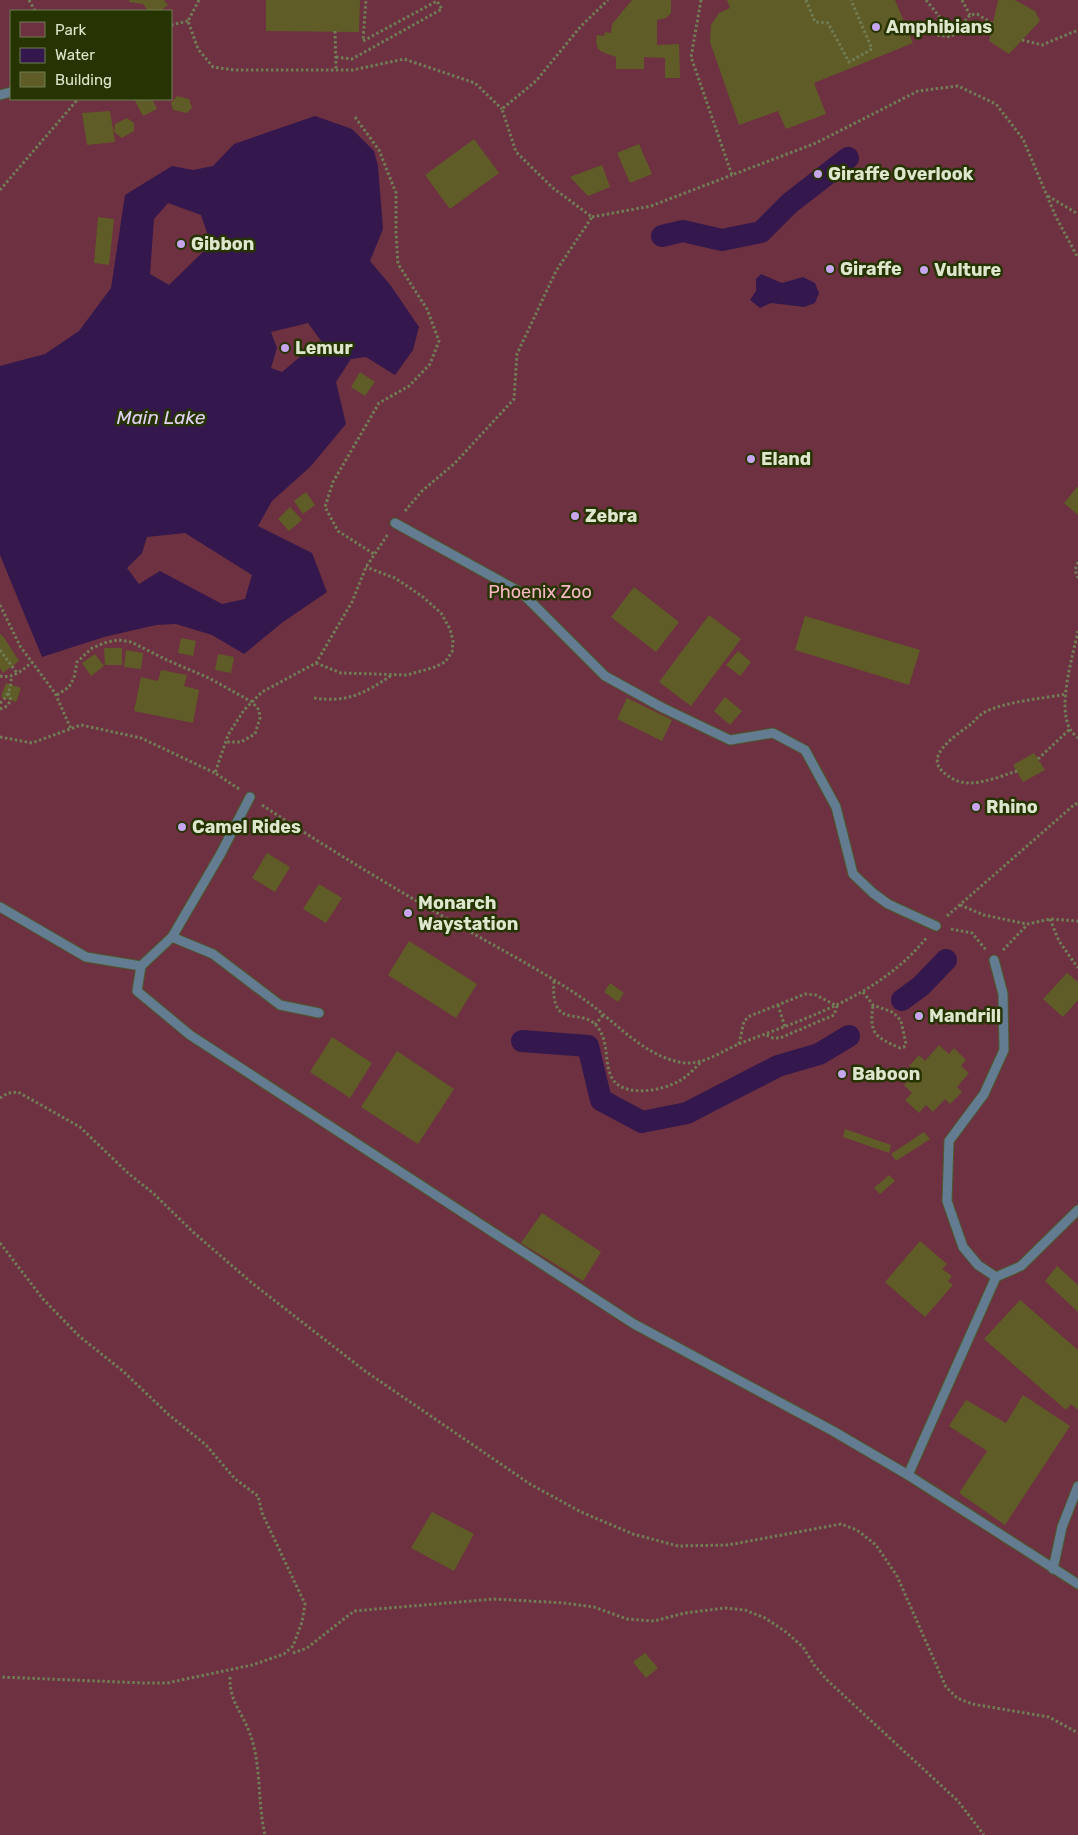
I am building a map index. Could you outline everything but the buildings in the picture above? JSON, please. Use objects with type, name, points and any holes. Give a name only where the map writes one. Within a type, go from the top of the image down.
[{"type":"lane","points":[[395,523],[522,593],[605,676],[663,708],[730,740],[773,733],[805,750],[836,807],[853,874],[888,904],[936,926]]},
{"type":"lane","points":[[250,797],[220,854],[172,937],[140,966],[137,991],[190,1034],[634,1324],[833,1431],[908,1475],[1078,1584]]},
{"type":"lane","points":[[0,907],[86,957],[140,966]]},
{"type":"lane","points":[[172,937],[213,954],[280,1005],[319,1013]]},
{"type":"lane","points":[[994,960],[1003,994],[1004,1050],[984,1094],[949,1141],[947,1202],[963,1247],[978,1265],[996,1277]]},
{"type":"lane","points":[[908,1475],[996,1277],[1021,1266],[1078,1210]]},
{"type":"lane","points":[[1053,1569],[1062,1527],[1078,1486]]},
{"type":"path","points":[[199,0],[188,21],[198,49],[214,68],[243,70],[352,70],[404,59],[475,83],[502,109],[516,152],[552,188],[592,217]]},
{"type":"path","points":[[336,57],[352,59],[442,9],[437,1],[364,40],[366,0]]},
{"type":"path","points":[[502,109],[536,81],[581,26],[608,0]]},
{"type":"path","points":[[701,0],[691,57],[732,175]]},
{"type":"path","points":[[806,0],[815,22],[828,23],[849,62],[872,49],[851,0]]},
{"type":"path","points":[[926,0],[939,16],[937,35],[951,37],[970,15],[977,14],[993,24]]},
{"type":"path","points":[[962,0],[970,15]]},
{"type":"path","points":[[172,25],[188,21]]},
{"type":"path","points":[[1022,40],[1042,45],[1078,30]]},
{"type":"path","points":[[335,32],[336,70]]},
{"type":"path","points":[[215,773],[228,735],[244,710],[262,692],[316,662],[352,602],[366,567],[395,523],[422,491],[456,463],[514,399],[517,354],[556,271],[592,217],[651,206],[816,143],[918,91],[958,86],[996,104],[1023,139],[1056,217],[1078,258]]},
{"type":"path","points":[[0,190],[77,100]]},
{"type":"path","points":[[354,117],[379,150],[396,193],[398,264],[427,309],[439,341],[430,364],[409,386],[379,403],[333,482],[325,507],[338,531],[374,554]]},
{"type":"path","points":[[1047,195],[1078,214]]},
{"type":"path","points":[[1078,562],[1075,570],[1078,578]]},
{"type":"path","points":[[316,662],[341,673],[407,675],[445,662],[452,652],[453,642],[450,629],[441,613],[423,597],[395,578],[366,567]]},
{"type":"path","points":[[0,605],[20,646],[57,695],[71,729]]},
{"type":"path","points":[[1078,631],[1066,694],[1065,712],[1070,730],[1078,738]]},
{"type":"path","points":[[57,695],[69,688],[77,662],[85,653],[107,642],[119,640],[131,642],[224,685],[252,702],[259,710],[260,718],[255,734],[241,742],[226,742]]},
{"type":"path","points":[[0,650],[17,673]]},
{"type":"path","points":[[0,676],[11,676],[32,662]]},
{"type":"path","points":[[314,698],[330,700],[356,697],[392,674]]},
{"type":"path","points":[[0,703],[8,692],[11,676]]},
{"type":"path","points":[[0,709],[8,706],[11,700],[8,692]]},
{"type":"path","points":[[1016,771],[968,783],[954,780],[943,772],[939,766],[939,756],[942,748],[950,739],[984,713],[1000,707],[1066,694]]},
{"type":"path","points":[[0,738],[32,743],[81,726],[141,738],[215,773],[394,888],[585,1000],[632,1038],[661,1056],[687,1063],[702,1061]]},
{"type":"path","points":[[1038,759],[1070,730]]},
{"type":"path","points":[[554,981],[553,996],[557,1008],[563,1013],[592,1022],[599,1028],[604,1039],[612,1077],[623,1088],[632,1091],[666,1086],[679,1081],[702,1061],[739,1044],[837,1006],[863,992],[913,955],[936,926],[1075,804],[1078,804]]},
{"type":"path","points":[[960,905],[984,915],[1028,924],[1050,919],[1078,921]]},
{"type":"path","points":[[1050,919],[1059,941],[1078,968]]},
{"type":"path","points":[[936,926],[972,933],[994,960],[1028,924]]},
{"type":"path","points":[[863,992],[873,1005],[892,1012],[901,1021],[906,1037],[904,1048],[880,1039],[874,1033],[871,1019],[873,1005]]},
{"type":"path","points":[[739,1044],[744,1021],[750,1016],[805,994],[816,995],[837,1006]]},
{"type":"path","points":[[778,1005],[785,1027]]},
{"type":"path","points":[[765,1034],[773,1038],[780,1038],[834,1015],[837,1006]]},
{"type":"path","points":[[595,1025],[603,1015]]},
{"type":"path","points":[[0,1098],[8,1093],[18,1092],[80,1127],[95,1143],[153,1193],[193,1232],[252,1283],[366,1372],[530,1484],[581,1512],[633,1534],[678,1546],[728,1545],[841,1524],[857,1530],[876,1545],[896,1576],[946,1687],[957,1698],[972,1704],[1049,1717],[1078,1733]]},
{"type":"path","points":[[0,1243],[43,1299],[79,1336],[124,1372],[169,1415],[206,1445],[235,1479],[258,1496],[262,1513],[305,1604],[302,1622],[293,1646],[284,1654],[252,1665],[167,1682],[144,1683],[0,1677]]},
{"type":"path","points":[[293,1653],[307,1648],[354,1611],[494,1599],[564,1603],[594,1608],[628,1618],[654,1621],[685,1613],[725,1608],[745,1610],[764,1618],[803,1647],[814,1665],[827,1680],[958,1801],[984,1835]]},
{"type":"path","points":[[230,1677],[229,1691],[249,1732],[256,1754],[262,1822],[265,1835]]},
{"type":"green space","name":"Phoenix Zoo","points":[[0,0],[1078,0],[1078,1835],[0,1835]]},
{"type":"water","name":"Main Lake","points":[[315,116],[352,129],[374,151],[378,166],[383,229],[370,261],[391,286],[419,327],[413,350],[395,375],[366,357],[351,359],[336,382],[346,424],[310,467],[272,501],[258,526],[312,553],[327,592],[283,622],[244,654],[212,635],[176,624],[156,625],[104,637],[42,657],[0,555],[0,366],[45,354],[79,331],[111,288],[125,195],[172,166],[193,170],[213,166],[234,144]],"holes":[[[168,203],[201,215],[211,244],[169,285],[150,274],[154,219]],[[308,323],[324,345],[308,350],[282,372],[271,368],[277,348],[271,332]],[[185,533],[252,575],[245,599],[222,604],[160,571],[139,584],[127,568],[142,553],[147,537]]]},
{"type":"water","points":[[761,274],[782,283],[803,277],[815,283],[819,293],[815,303],[804,307],[771,303],[760,308],[750,300],[756,291],[756,279]]},
{"type":"waterway","points":[[662,236],[683,231],[722,240],[761,232],[790,203],[848,158]]},
{"type":"waterway","points":[[902,1000],[921,986],[946,960]]},
{"type":"waterway","points":[[522,1041],[588,1046],[601,1100],[642,1122],[687,1113],[778,1066],[819,1054],[849,1036]]},
{"type":"place","name":"Amphibians","points":[[876,27]]},
{"type":"place","name":"Giraffe Overlook","points":[[818,174]]},
{"type":"place","name":"Gibbon","points":[[181,244]]},
{"type":"place","name":"Giraffe","points":[[830,269]]},
{"type":"place","name":"Vulture","points":[[924,270]]},
{"type":"place","name":"Lemur","points":[[285,348]]},
{"type":"place","name":"Eland","points":[[751,459]]},
{"type":"place","name":"Zebra","points":[[575,516]]},
{"type":"place","name":"Rhino","points":[[976,807]]},
{"type":"place","name":"Camel Rides","points":[[182,827]]},
{"type":"place","name":"Monarch Waystation","points":[[408,913]]},
{"type":"place","name":"Mandrill","points":[[919,1016]]},
{"type":"place","name":"Baboon","points":[[842,1074]]}]
